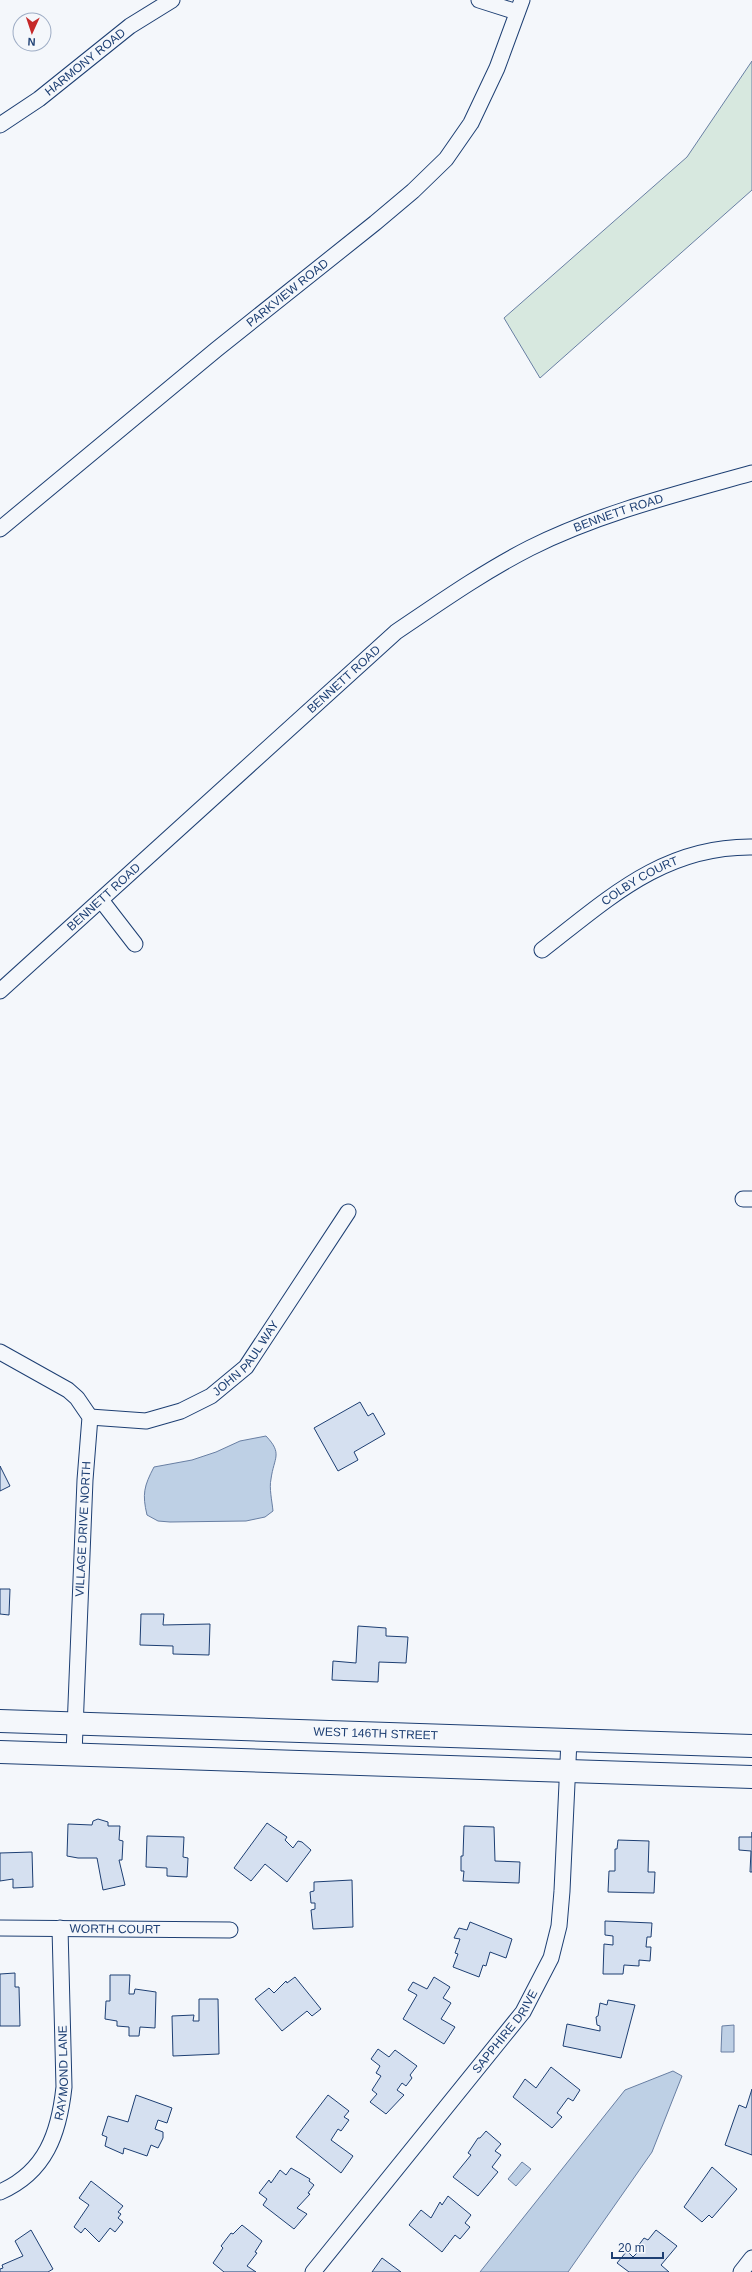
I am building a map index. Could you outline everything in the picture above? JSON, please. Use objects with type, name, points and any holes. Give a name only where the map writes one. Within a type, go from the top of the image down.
[{"type":"main road","name":"WEST 146TH STREET","points":[[0,1721],[752,1746]]},
{"type":"main road","points":[[0,1752],[752,1776]]},
{"type":"street","name":"HARMONY ROAD","points":[[0,125],[39,99],[130,26],[172,0]]},
{"type":"street","points":[[479,0],[520,6]]},
{"type":"street","name":"PARKVIEW ROAD","points":[[0,529],[217,349],[380,218],[446,159],[471,123],[497,68],[520,6]]},
{"type":"street","name":"BENNETT ROAD","points":[[0,990],[396,632],[461,588],[530,548],[603,517],[752,474]]},
{"type":"street","name":"COLBY COURT","points":[[542,950],[643,874],[680,858],[709,850],[752,847]]},
{"type":"street","points":[[101,900],[135,944]]},
{"type":"street","name":"JOHN PAUL WAY","points":[[90,1417],[146,1421],[181,1411],[211,1396],[246,1367],[348,1212]]},
{"type":"street","points":[[0,1352],[68,1390],[77,1398],[90,1417]]},
{"type":"street","name":"VILLAGE DRIVE NORTH","points":[[74,1754],[84,1480],[90,1417]]},
{"type":"street","name":"SAPPHIRE DRIVE","points":[[313,2272],[523,2012],[539,1985],[551,1958],[559,1926],[569,1740]]},
{"type":"street","name":"WORTH COURT","points":[[0,1928],[230,1930]]},
{"type":"street","name":"RAYMOND LANE","points":[[0,2192],[9,2188],[30,2172],[46,2154],[56,2132],[62,2111],[64,2087],[60,1928]]},
{"type":"street","points":[[741,2272],[752,2258]]},
{"type":"shaded area","points":[[752,61],[752,190],[540,378],[504,318],[687,157]]},
{"type":"water","points":[[266,1436],[274,1447],[276,1456],[270,1483],[273,1511],[265,1517],[246,1521],[170,1522],[158,1521],[147,1515],[144,1496],[146,1485],[154,1467],[192,1460],[216,1452],[240,1441]]},
{"type":"water","points":[[734,2025],[734,2052],[721,2052],[722,2026]]},
{"type":"water","points":[[673,2071],[682,2076],[652,2152],[568,2272],[480,2272],[625,2090]]},
{"type":"water","points":[[522,2162],[531,2169],[516,2186],[508,2179]]},
{"type":"building","points":[[360,1402],[368,1416],[373,1413],[385,1434],[354,1452],[358,1460],[338,1471],[314,1428]]},
{"type":"building","points":[[0,1466],[10,1486],[0,1491]]},
{"type":"building","points":[[0,1589],[10,1589],[9,1615],[0,1614]]},
{"type":"building","points":[[141,1614],[164,1614],[163,1625],[210,1624],[209,1655],[173,1654],[173,1646],[140,1645]]},
{"type":"building","points":[[358,1626],[386,1628],[386,1636],[408,1637],[406,1663],[379,1662],[378,1682],[332,1680],[333,1661],[356,1663]]},
{"type":"building","points":[[98,1819],[108,1822],[108,1826],[120,1826],[119,1840],[123,1841],[122,1860],[119,1860],[125,1885],[103,1890],[97,1858],[78,1858],[67,1856],[68,1824],[92,1825],[93,1821]]},
{"type":"building","points":[[267,1823],[287,1837],[285,1840],[293,1848],[298,1841],[302,1842],[311,1850],[287,1882],[265,1864],[251,1881],[234,1868]]},
{"type":"building","points":[[464,1826],[494,1827],[495,1861],[520,1862],[519,1883],[463,1881],[464,1871],[461,1871],[461,1856],[463,1856]]},
{"type":"building","points":[[147,1836],[184,1837],[183,1857],[188,1858],[187,1877],[167,1876],[167,1868],[146,1867]]},
{"type":"building","points":[[739,1837],[752,1837],[752,1872],[750,1872],[751,1851],[739,1850]]},
{"type":"building","points":[[618,1840],[649,1841],[648,1872],[655,1872],[654,1893],[608,1892],[609,1871],[615,1871],[615,1849],[617,1849]]},
{"type":"building","points":[[32,1852],[33,1887],[13,1888],[13,1879],[0,1881],[0,1853]]},
{"type":"building","points":[[352,1880],[353,1927],[313,1929],[311,1910],[315,1909],[315,1903],[311,1903],[310,1892],[314,1891],[314,1882]]},
{"type":"building","points":[[605,1921],[652,1923],[651,1937],[647,1937],[646,1947],[651,1947],[650,1961],[639,1960],[639,1966],[624,1965],[623,1974],[603,1974],[604,1944],[613,1945],[613,1936],[605,1935]]},
{"type":"building","points":[[470,1922],[512,1939],[506,1958],[490,1952],[486,1966],[483,1965],[479,1977],[453,1967],[458,1954],[455,1953],[460,1939],[454,1938],[459,1928],[467,1930]]},
{"type":"building","points":[[15,1973],[15,1987],[19,1987],[20,2026],[0,2026],[0,1974]]},
{"type":"building","points":[[110,1975],[130,1975],[129,1994],[134,1994],[135,1989],[156,1992],[155,2028],[140,2027],[139,2036],[129,2036],[129,2027],[117,2026],[117,2021],[105,2019],[106,2001],[110,2001]]},
{"type":"building","points":[[295,1977],[321,2009],[312,2016],[307,2011],[282,2031],[255,1999],[269,1988],[274,1993],[286,1981],[287,1983]]},
{"type":"building","points":[[434,1977],[450,1987],[443,1998],[451,2003],[441,2019],[455,2027],[444,2044],[403,2019],[417,1995],[408,1990],[413,1982],[427,1989]]},
{"type":"building","points":[[199,1999],[218,1999],[219,2054],[173,2056],[172,2016],[194,2015],[193,2021],[199,2021]]},
{"type":"building","points":[[608,2000],[635,2005],[621,2058],[563,2046],[567,2024],[600,2031],[600,2026],[597,2025],[596,2017],[598,2016],[600,2003],[607,2005]]},
{"type":"building","points":[[378,2049],[389,2057],[395,2050],[417,2066],[410,2075],[412,2078],[406,2086],[402,2083],[397,2090],[404,2095],[386,2114],[370,2102],[377,2094],[372,2090],[381,2076],[376,2073],[380,2066],[371,2059]]},
{"type":"building","points":[[551,2067],[580,2090],[573,2101],[568,2098],[557,2113],[562,2117],[552,2128],[513,2097],[525,2079],[536,2088]]},
{"type":"building","points":[[752,2089],[752,2155],[725,2145],[739,2105],[746,2108]]},
{"type":"building","points":[[136,2095],[172,2108],[167,2123],[158,2120],[155,2129],[163,2132],[163,2138],[158,2148],[151,2145],[147,2156],[124,2148],[123,2154],[105,2146],[107,2137],[102,2135],[108,2116],[128,2122]]},
{"type":"building","points":[[328,2095],[349,2111],[344,2117],[349,2120],[341,2131],[338,2129],[331,2140],[353,2156],[341,2173],[296,2137]]},
{"type":"building","points":[[486,2131],[501,2144],[495,2151],[501,2155],[492,2167],[498,2172],[478,2196],[453,2177],[471,2155],[468,2153],[478,2138],[480,2138]]},
{"type":"building","points":[[712,2167],[737,2189],[712,2218],[709,2215],[702,2222],[684,2207]]},
{"type":"building","points":[[291,2168],[310,2179],[309,2181],[314,2185],[308,2193],[310,2194],[297,2208],[307,2214],[294,2229],[263,2205],[267,2199],[259,2193],[269,2180],[271,2183],[280,2170],[286,2175]]},
{"type":"building","points":[[91,2181],[123,2206],[118,2212],[121,2214],[118,2218],[123,2222],[115,2232],[110,2228],[99,2242],[85,2228],[81,2233],[74,2227],[89,2205],[79,2198]]},
{"type":"building","points":[[448,2196],[471,2215],[465,2223],[470,2227],[460,2239],[455,2235],[442,2252],[409,2225],[421,2210],[431,2218],[440,2202],[442,2205]]},
{"type":"building","points":[[242,2225],[262,2241],[255,2252],[257,2253],[247,2266],[256,2272],[224,2272],[213,2263],[223,2248],[221,2246],[231,2233],[233,2234]]},
{"type":"building","points":[[31,2230],[53,2269],[48,2272],[0,2272],[0,2269],[3,2268],[2,2265],[23,2256],[15,2241]]},
{"type":"building","points":[[656,2230],[677,2246],[661,2265],[669,2272],[629,2272],[617,2263],[627,2251],[633,2257],[637,2253],[635,2250],[644,2238],[648,2240]]},
{"type":"building","points":[[382,2258],[401,2272],[372,2272]]}]
